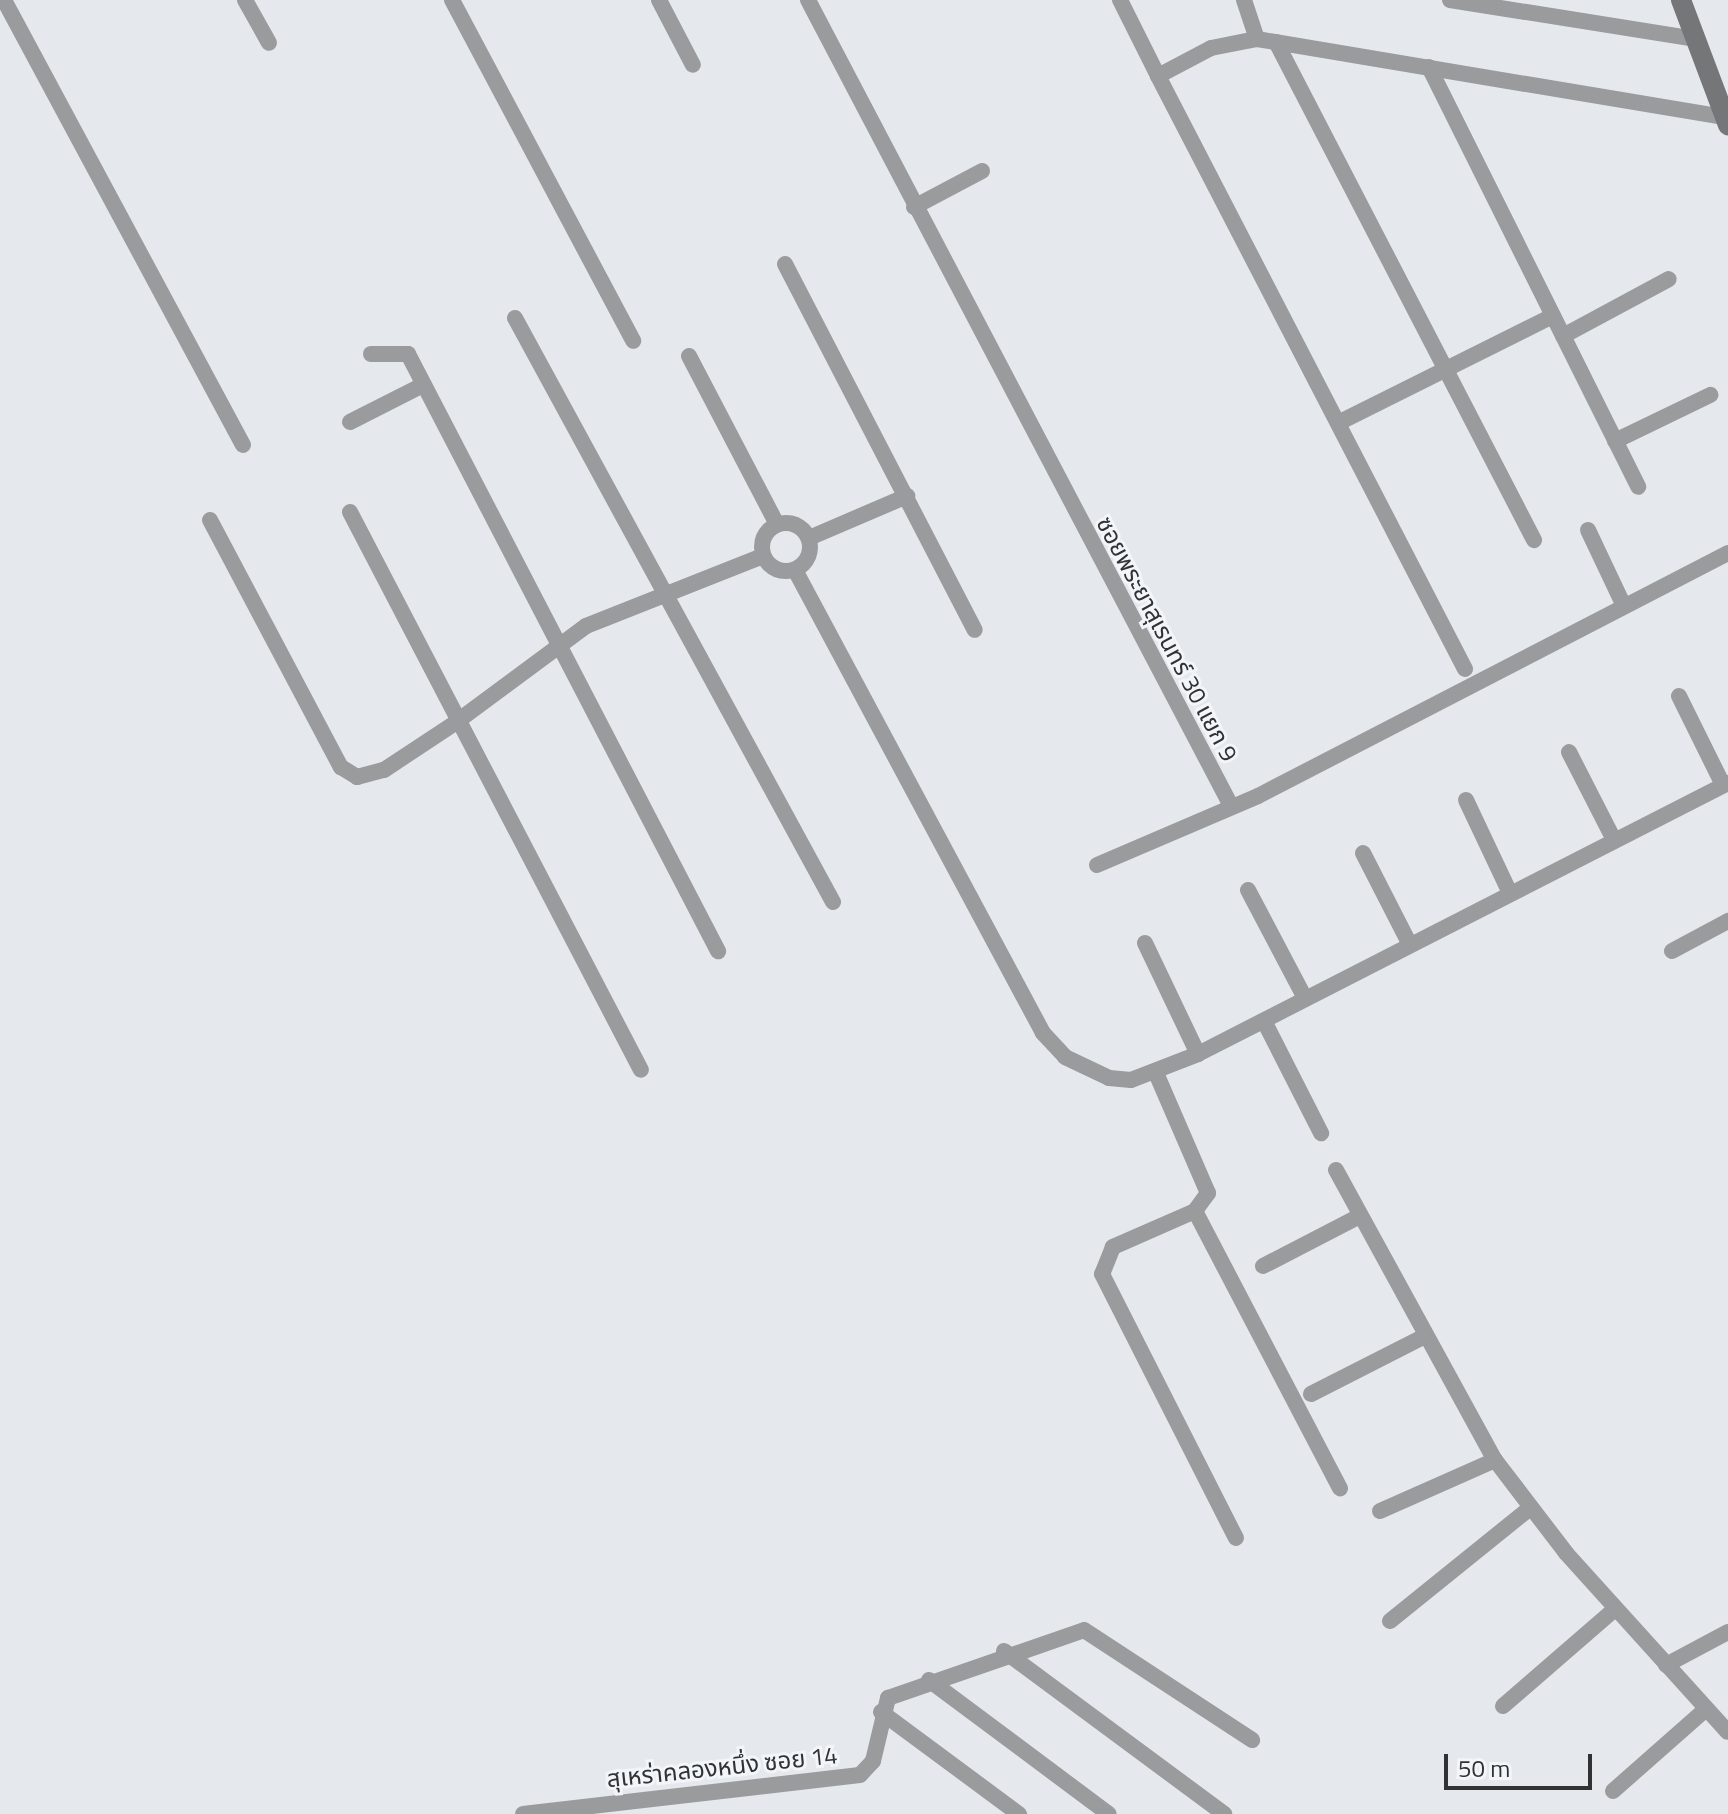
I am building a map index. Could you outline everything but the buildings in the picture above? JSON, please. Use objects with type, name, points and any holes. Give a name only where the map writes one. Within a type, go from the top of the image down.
[{"type":"street","points":[[4,0],[243,445]]},
{"type":"street","points":[[245,0],[269,43]]},
{"type":"street","points":[[452,0],[633,341]]},
{"type":"street","points":[[659,0],[693,65]]},
{"type":"street","name":"ซอยพระยาสุเรนทร์ 30 แยก 9","points":[[808,0],[1229,802]]},
{"type":"street","points":[[1120,0],[1465,669]]},
{"type":"street","points":[[1244,0],[1257,39]]},
{"type":"street","points":[[1450,0],[1695,39]]},
{"type":"street","points":[[1681,0],[1726,121]]},
{"type":"street","points":[[1158,76],[1211,48],[1257,39],[1726,121]]},
{"type":"street","points":[[1276,42],[1534,540]]},
{"type":"street","points":[[1429,67],[1638,487]]},
{"type":"street","points":[[914,207],[982,171]]},
{"type":"street","points":[[785,264],[975,630]]},
{"type":"street","points":[[1563,336],[1669,279]]},
{"type":"street","points":[[1338,423],[1553,316]]},
{"type":"street","points":[[515,318],[670,593],[833,902]]},
{"type":"street","points":[[371,354],[404,351],[718,951]]},
{"type":"street","points":[[689,356],[777,524]]},
{"type":"street","points":[[350,422],[423,385]]},
{"type":"street","points":[[1615,441],[1710,395]]},
{"type":"street","points":[[809,538],[907,496]]},
{"type":"street","points":[[350,512],[455,723],[641,1070]]},
{"type":"street","points":[[210,520],[348,774],[384,770],[455,723],[559,643],[670,593],[763,556]]},
{"type":"street","points":[[777,524],[796,524],[809,538],[809,557],[795,570],[776,570],[763,556],[763,536],[777,524]]},
{"type":"street","points":[[1588,530],[1624,606]]},
{"type":"street","points":[[1097,865],[1229,802],[1258,796],[1728,553]]},
{"type":"street","points":[[795,570],[1043,1033],[1065,1057],[1109,1078],[1156,1073],[1198,1054],[1509,891],[1726,784],[1679,696]]},
{"type":"street","points":[[1569,752],[1614,840]]},
{"type":"street","points":[[1466,800],[1509,891]]},
{"type":"street","points":[[1363,853],[1409,943]]},
{"type":"street","points":[[1248,890],[1305,998]]},
{"type":"street","points":[[1672,951],[1728,921]]},
{"type":"street","points":[[1145,943],[1198,1054]]},
{"type":"street","points":[[1264,1021],[1321,1133]]},
{"type":"street","points":[[1156,1073],[1206,1182],[1195,1211],[1113,1247],[1102,1274],[1236,1538]]},
{"type":"street","points":[[1336,1170],[1423,1337],[1495,1460],[1530,1508],[1614,1610],[1728,1732]]},
{"type":"street","points":[[1195,1211],[1340,1488]]},
{"type":"street","points":[[1263,1266],[1358,1217]]},
{"type":"street","points":[[1311,1394],[1423,1337]]},
{"type":"street","points":[[1380,1511],[1495,1460]]},
{"type":"street","points":[[1390,1621],[1530,1508]]},
{"type":"street","points":[[1503,1706],[1614,1610]]},
{"type":"street","points":[[1019,1814],[881,1712],[888,1698],[1004,1651],[1094,1632],[1252,1740]]},
{"type":"street","points":[[1666,1665],[1728,1632]]},
{"type":"street","points":[[1004,1651],[1224,1814]]},
{"type":"street","points":[[929,1680],[1109,1814]]},
{"type":"street","points":[[1613,1791],[1706,1709]]},
{"type":"street","name":"สุเหร่าคลองหนึ่ง ซอย 14","points":[[523,1814],[842,1780],[873,1761],[881,1712]]}]
